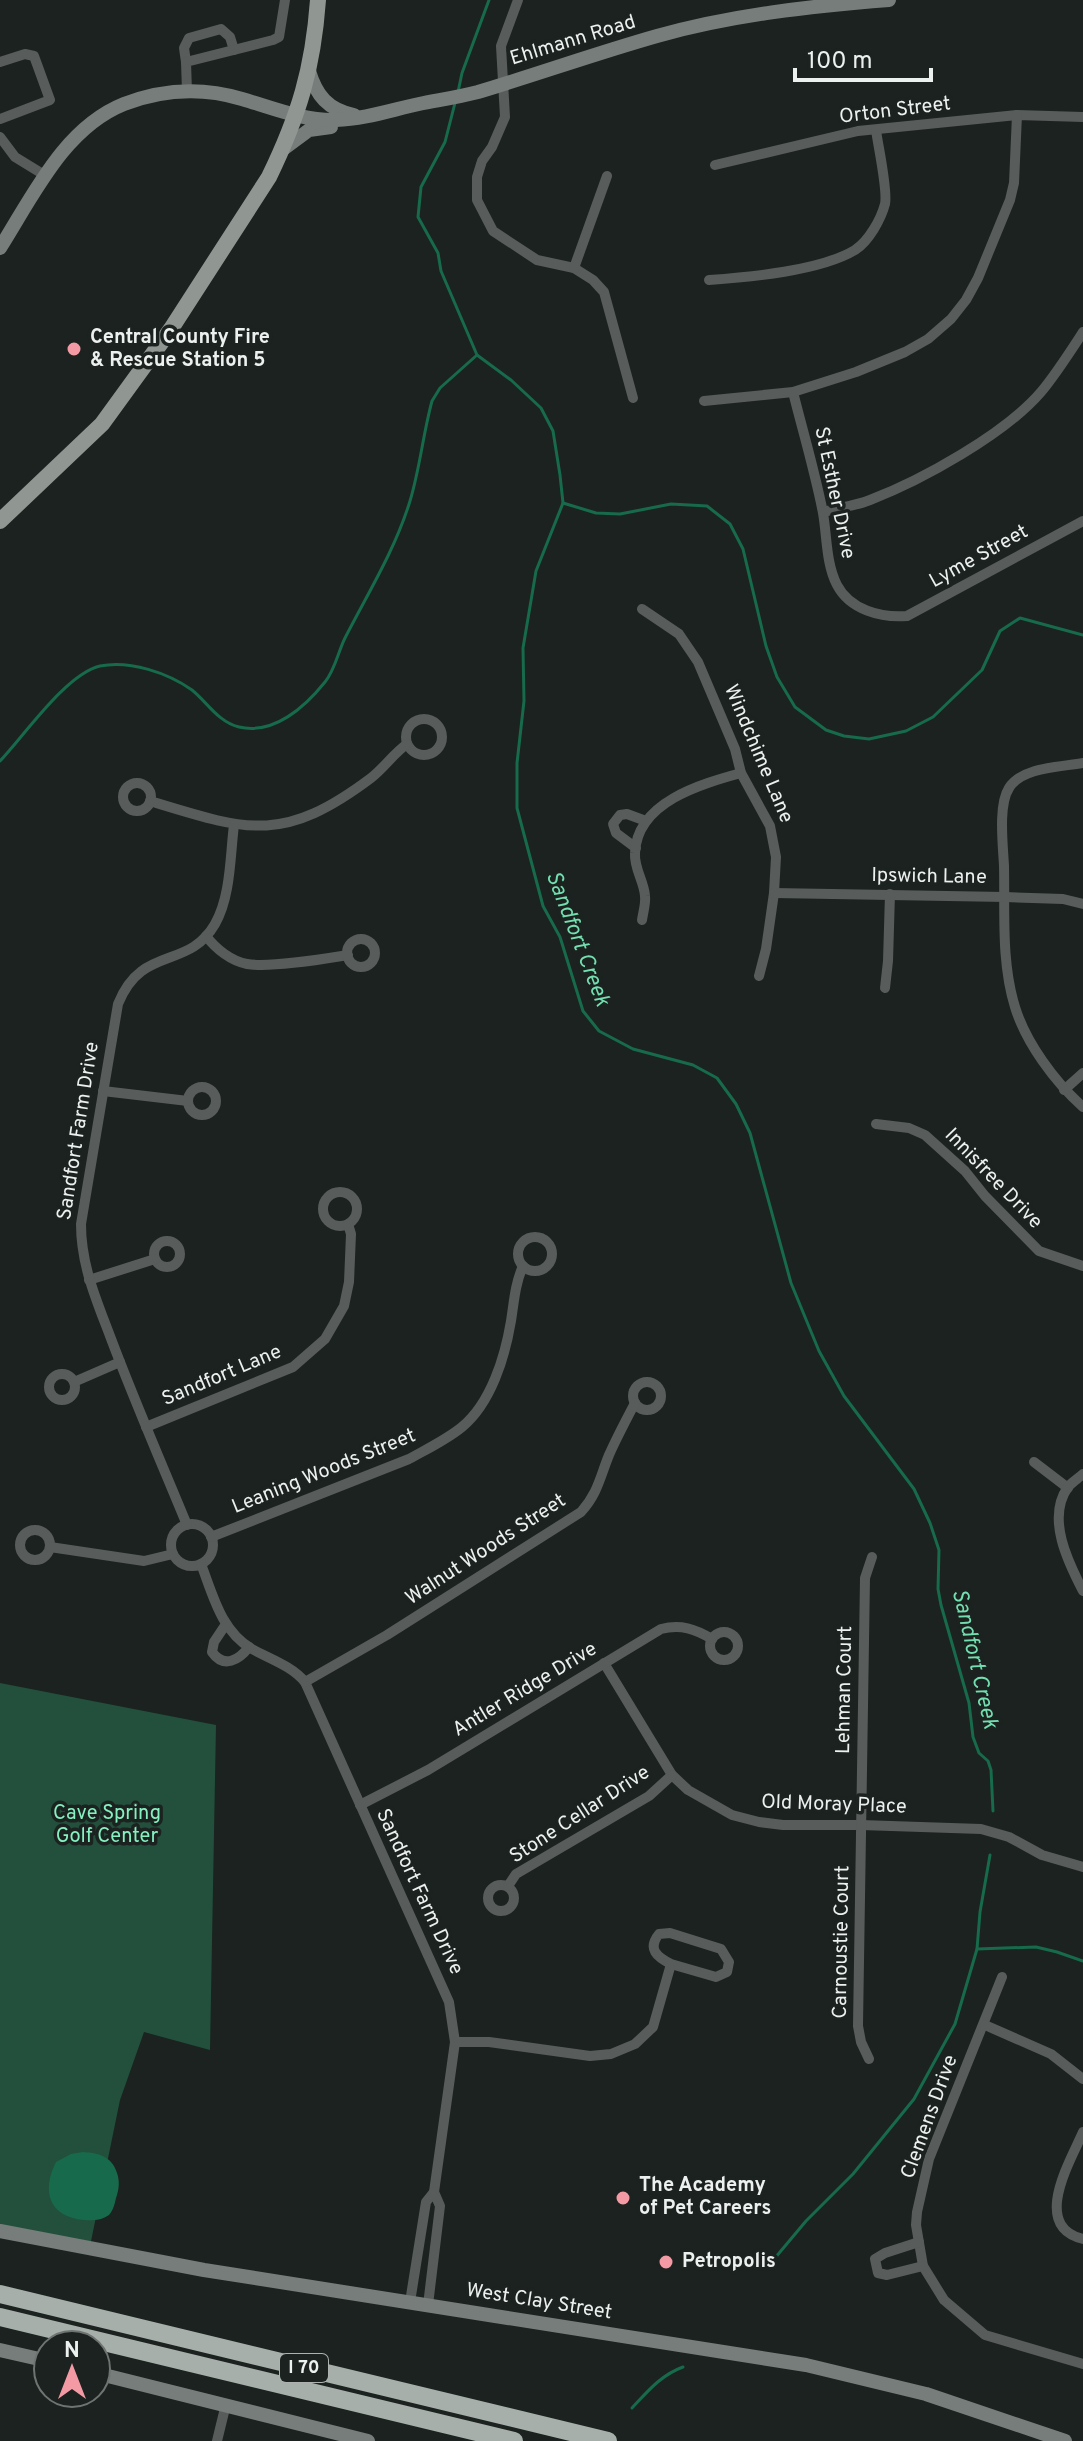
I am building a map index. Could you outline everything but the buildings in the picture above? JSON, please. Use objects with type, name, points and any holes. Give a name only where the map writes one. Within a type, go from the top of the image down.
[{"type":"highway","name":"I 70","points":[[0,2294],[608,2441]]},
{"type":"highway","name":"I 70","points":[[0,2317],[514,2441]]},
{"type":"main road","points":[[0,521],[102,424],[208,274],[269,177],[296,115],[309,71],[318,0]]},
{"type":"street","points":[[186,62],[279,37],[285,0]]},
{"type":"street","points":[[518,0],[501,46],[505,117],[482,161],[477,177],[477,200],[493,231],[513,246],[537,260],[574,268],[593,280],[604,292],[633,398]]},
{"type":"street","name":"Ehlmann Road","points":[[0,248],[46,176],[76,137],[97,119],[148,96],[187,91],[216,93],[322,120],[366,117],[475,92],[658,35],[700,25],[850,2],[889,0]]},
{"type":"street","points":[[187,91],[184,48],[189,38],[221,29],[230,37],[234,50]]},
{"type":"street","points":[[0,62],[25,54],[34,56],[50,100],[0,119]]},
{"type":"street","points":[[309,71],[314,88],[323,101],[342,113],[366,117]]},
{"type":"street","points":[[704,401],[793,392],[856,372],[905,352],[928,339],[951,319],[978,278],[1010,200],[1017,115]]},
{"type":"street","name":"Orton Street","points":[[715,165],[826,138],[876,130],[1017,115],[1083,117]]},
{"type":"street","name":"Ehlmann Road","points":[[282,150],[309,130],[345,126],[366,117]]},
{"type":"street","points":[[709,280],[797,269],[854,250],[863,243],[885,202],[876,130]]},
{"type":"street","points":[[0,137],[15,157],[46,176]]},
{"type":"street","points":[[574,268],[607,176]]},
{"type":"street","points":[[823,512],[867,501],[907,485],[1012,420],[1040,393],[1083,332]]},
{"type":"street","name":"St Esther Drive","points":[[793,392],[823,512],[827,549],[837,585],[860,608],[890,618]]},
{"type":"street","name":"Lyme Street","points":[[890,618],[907,616],[929,605],[1083,521]]},
{"type":"street","name":"Windchime Lane","points":[[642,609],[679,634],[698,662],[735,749],[741,773],[761,805],[775,840],[774,893],[759,976]]},
{"type":"street","points":[[150,801],[234,825],[279,825],[322,810],[372,777],[396,751],[407,744]]},
{"type":"street","points":[[1083,763],[1016,780],[1008,789],[1003,805],[1004,938],[1015,1007],[1034,1047],[1064,1090],[1083,1107]]},
{"type":"street","points":[[642,920],[645,897],[636,848],[646,821],[668,802],[709,782],[741,773]]},
{"type":"street","points":[[636,848],[616,833],[615,818],[627,814],[646,821]]},
{"type":"street","points":[[234,825],[223,905],[206,936],[220,951],[247,964],[348,955]]},
{"type":"street","name":"Ipswich Lane","points":[[774,893],[1063,899],[1083,904]]},
{"type":"street","points":[[885,988],[890,894]]},
{"type":"street","name":"Sandfort Farm Drive","points":[[187,1525],[89,1280],[81,1247],[81,1224],[115,1015],[124,989],[134,975],[146,966],[195,947],[206,936]]},
{"type":"street","points":[[1064,1090],[1083,1073]]},
{"type":"street","points":[[103,1091],[188,1101]]},
{"type":"street","name":"Innisfree Drive","points":[[876,1124],[909,1128],[925,1135],[965,1171],[1039,1251],[1083,1266]]},
{"type":"street","name":"Sandfort Lane","points":[[146,1427],[293,1367],[325,1339],[344,1306],[349,1282],[351,1234],[348,1224]]},
{"type":"street","points":[[89,1280],[155,1259]]},
{"type":"street","name":"Leaning Woods Street","points":[[211,1537],[409,1459],[463,1426],[481,1407],[500,1362],[511,1321],[516,1281],[523,1266]]},
{"type":"street","points":[[74,1382],[120,1362]]},
{"type":"street","name":"Walnut Woods Street","points":[[305,1682],[400,1627],[581,1512],[592,1500],[602,1480],[612,1448],[635,1403]]},
{"type":"street","points":[[1034,1462],[1068,1488]]},
{"type":"street","points":[[1083,1474],[1068,1488],[1060,1511],[1066,1559],[1083,1591]]},
{"type":"street","points":[[181,1527],[204,1528],[211,1537],[213,1549],[201,1564],[182,1563],[173,1554],[171,1542],[181,1527]]},
{"type":"street","points":[[50,1547],[144,1561],[173,1554]]},
{"type":"street","name":"Lehman Court","points":[[861,1825],[865,1578],[872,1557]]},
{"type":"street","points":[[201,1564],[226,1624],[249,1647],[288,1668],[305,1682]]},
{"type":"street","points":[[226,1624],[214,1642],[212,1652],[217,1658],[233,1661],[243,1656],[249,1647]]},
{"type":"street","name":"Antler Ridge Drive","points":[[360,1805],[428,1770],[661,1629],[695,1629],[712,1639]]},
{"type":"street","name":"Old Moray Place","points":[[604,1663],[672,1775],[688,1790],[732,1815],[759,1822],[981,1829],[1009,1837],[1042,1855],[1083,1867]]},
{"type":"street","name":"Sandfort Farm Drive","points":[[305,1682],[449,2002],[455,2042],[434,2192],[426,2202],[410,2302]]},
{"type":"street","name":"Stone Cellar Drive","points":[[508,1886],[516,1874],[649,1796],[672,1775]]},
{"type":"street","name":"Carnoustie Court","points":[[861,1825],[858,2026],[869,2059]]},
{"type":"street","points":[[663,1932],[721,1949],[729,1962],[727,1972],[716,1977],[671,1964],[656,1957],[654,1950],[656,1937],[663,1932]]},
{"type":"street","points":[[455,2042],[489,2042],[590,2056],[611,2054],[635,2044],[653,2027],[671,1964]]},
{"type":"street","name":"Clemens Drive","points":[[1002,1977],[929,2159],[917,2212],[923,2266],[944,2300],[985,2335],[1083,2364]]},
{"type":"street","points":[[985,2025],[1051,2054],[1083,2079]]},
{"type":"street","points":[[1083,2132],[1055,2204],[1063,2228],[1083,2239]]},
{"type":"street","name":"Sandfort Farm Drive","points":[[428,2305],[440,2206],[434,2192]]},
{"type":"street","name":"West Clay Street","points":[[0,2231],[204,2270],[806,2365],[926,2394],[1065,2441]]},
{"type":"street","points":[[919,2242],[885,2253],[875,2259],[875,2266],[878,2273],[887,2275],[923,2266]]},
{"type":"street","points":[[0,2350],[32,2357]]},
{"type":"street","points":[[112,2377],[368,2441]]},
{"type":"street","points":[[217,2441],[226,2404]]},
{"type":"green space","name":"Cave Spring Golf Center","points":[[0,1683],[216,1725],[210,2050],[144,2032],[120,2100],[89,2251],[0,2234]]},
{"type":"shaded area","points":[[83,2152],[108,2159],[118,2176],[113,2209],[100,2219],[72,2218],[63,2214],[51,2201],[49,2183],[56,2162]]},
{"type":"waterway","name":"Sandfort Creek","points":[[458,92],[489,0]]},
{"type":"waterway","name":"Sandfort Creek","points":[[455,103],[445,142],[421,187],[418,217],[438,253],[441,271],[477,355],[511,380],[541,408],[553,431],[560,475],[563,503],[536,571],[523,648],[524,701],[517,763],[517,808],[543,906],[560,937],[583,1011],[599,1031],[633,1049],[693,1065],[717,1078],[736,1104],[750,1133],[791,1283],[819,1351],[844,1396],[914,1489],[930,1523],[939,1550],[938,1589],[941,1605],[969,1703],[973,1737],[991,1770],[993,1811]]},
{"type":"waterway","points":[[0,761],[60,693],[87,671],[100,666],[136,666],[172,678],[192,690],[225,721],[239,727],[264,727],[298,709],[328,677],[397,537],[413,489],[432,401],[440,388],[477,355]]},
{"type":"waterway","points":[[563,503],[596,513],[620,514],[671,504],[707,506],[730,524],[743,549],[766,646],[777,677],[795,707],[826,730],[844,736],[869,739],[906,731],[933,717],[982,670],[1000,631],[1020,618],[1083,635]]},
{"type":"waterway","name":"Sandfort Creek","points":[[775,2258],[806,2221],[853,2174],[914,2099],[955,2024],[977,1949],[990,1855]]},
{"type":"waterway","points":[[977,1949],[1036,1947],[1083,1961]]},
{"type":"waterway","name":"Sandfort Creek","points":[[632,2408],[661,2379],[683,2367]]},
{"type":"place","name":"Central County Fire & Rescue Station 5","points":[[74,349]]},
{"type":"place","name":"The Academy of Pet Careers","points":[[623,2198]]},
{"type":"place","name":"Petropolis","points":[[666,2262]]}]
